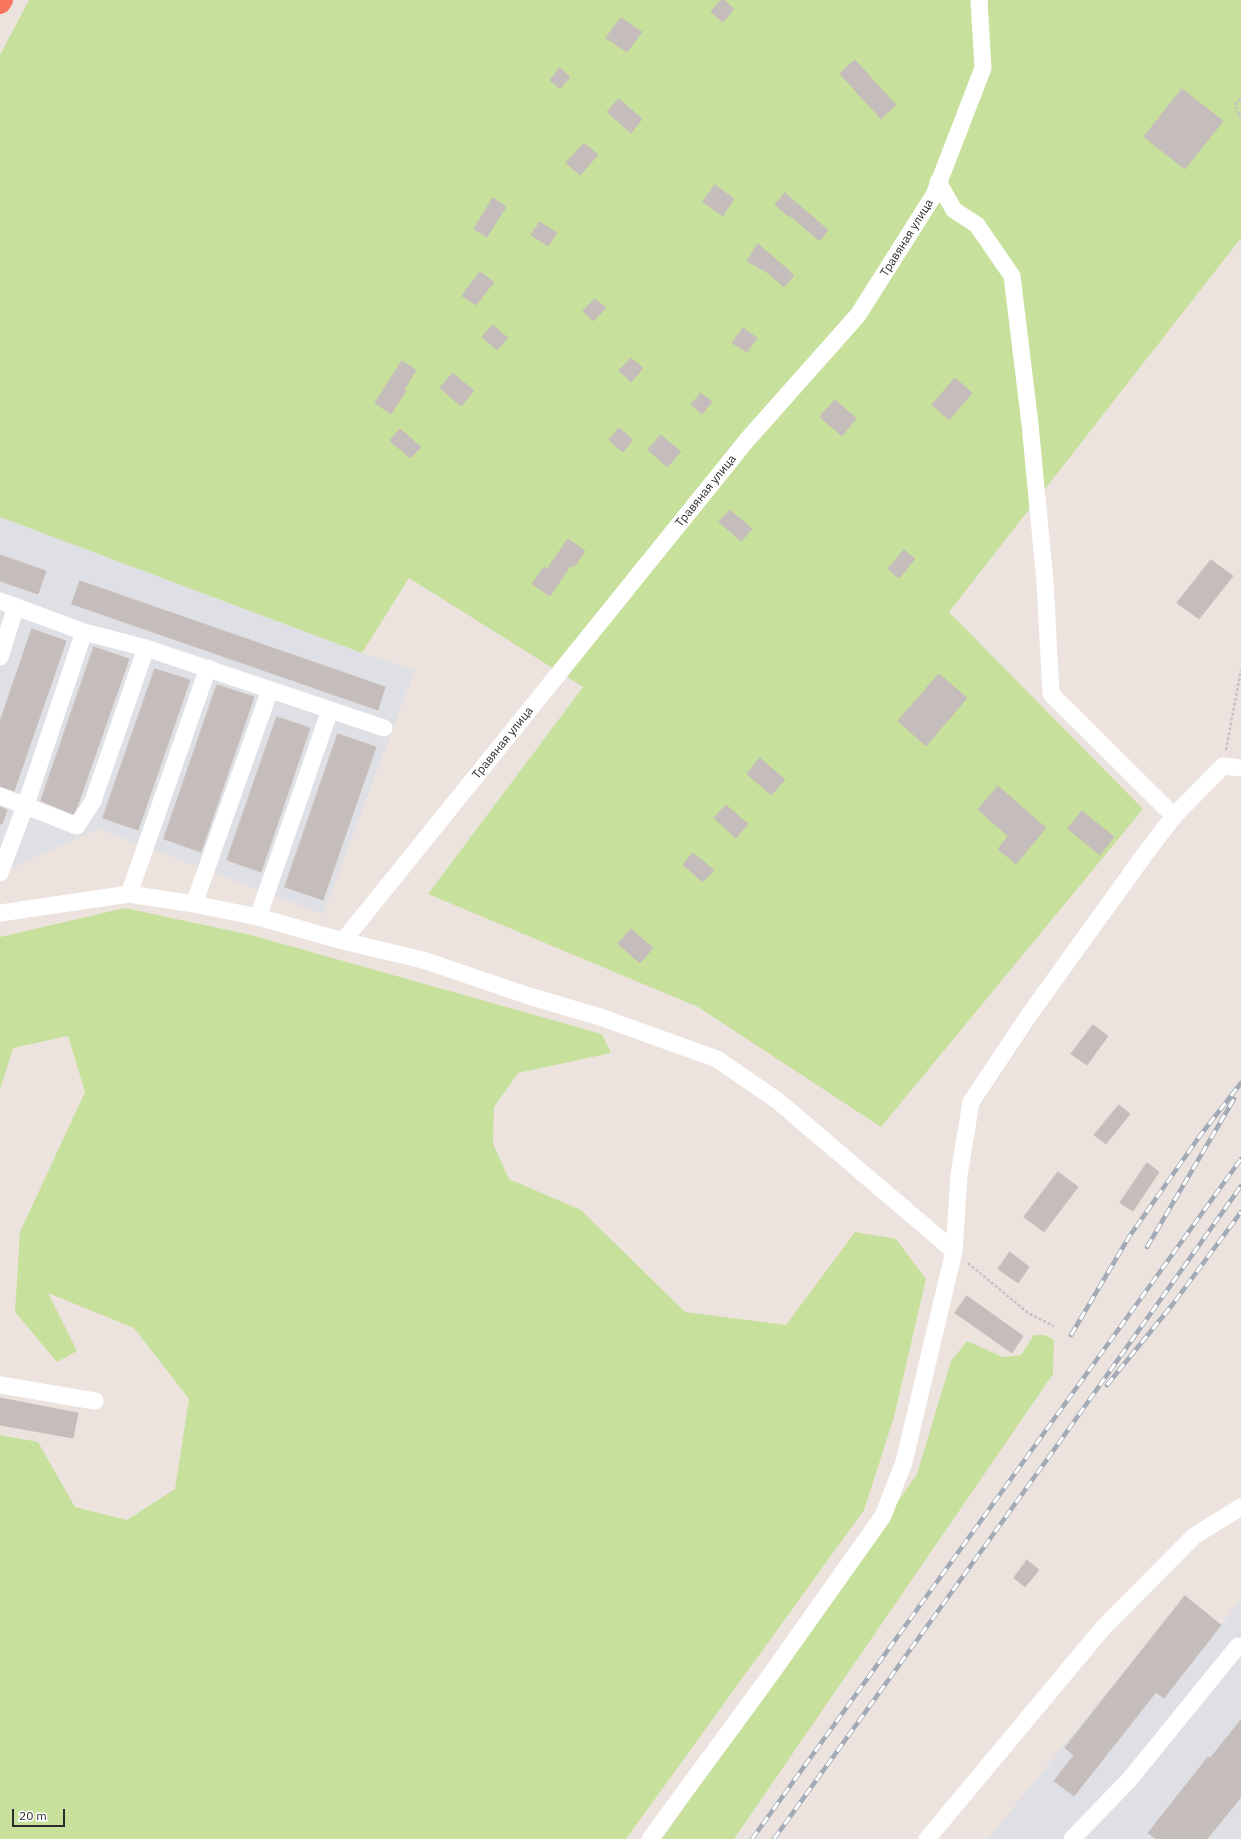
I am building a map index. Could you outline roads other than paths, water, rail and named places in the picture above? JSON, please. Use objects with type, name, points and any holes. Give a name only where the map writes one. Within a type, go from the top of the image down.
[{"type":"street","name":"Травяная улица","points":[[343,941],[747,440],[858,315],[934,195],[983,68],[980,0]]},
{"type":"street","points":[[938,182],[954,210],[977,224],[1012,276],[1030,424],[1044,574],[1050,694],[1174,816]]},
{"type":"street","points":[[0,657],[8,603],[84,632],[146,648],[384,728]]},
{"type":"street","points":[[0,873],[25,807],[84,632]]},
{"type":"street","points":[[0,796],[77,826],[93,801],[146,648]]},
{"type":"street","points":[[129,894],[208,668]]},
{"type":"street","points":[[194,904],[270,690]]},
{"type":"street","points":[[258,917],[330,710]]},
{"type":"street","points":[[650,1839],[766,1681],[883,1516],[904,1462],[954,1251],[959,1175],[972,1102],[1029,1015],[1174,816],[1224,766],[1241,768]]},
{"type":"street","points":[[0,913],[129,894],[194,904],[258,917],[343,941],[423,960],[529,996],[600,1017],[717,1059],[778,1101],[954,1251]]},
{"type":"street","points":[[0,1385],[95,1402]]},
{"type":"street","points":[[927,1839],[1102,1629],[1194,1536],[1241,1507]]},
{"type":"street","points":[[1072,1839],[1129,1780],[1238,1646]]},
{"type":"railway","points":[[1071,1335],[1129,1237],[1199,1137],[1241,1083]]},
{"type":"railway","points":[[1147,1247],[1234,1099]]},
{"type":"railway","points":[[752,1839],[1241,1159]]},
{"type":"railway","points":[[774,1839],[1056,1447],[1241,1186]]},
{"type":"railway","points":[[1107,1385],[1173,1304],[1241,1212]]}]
